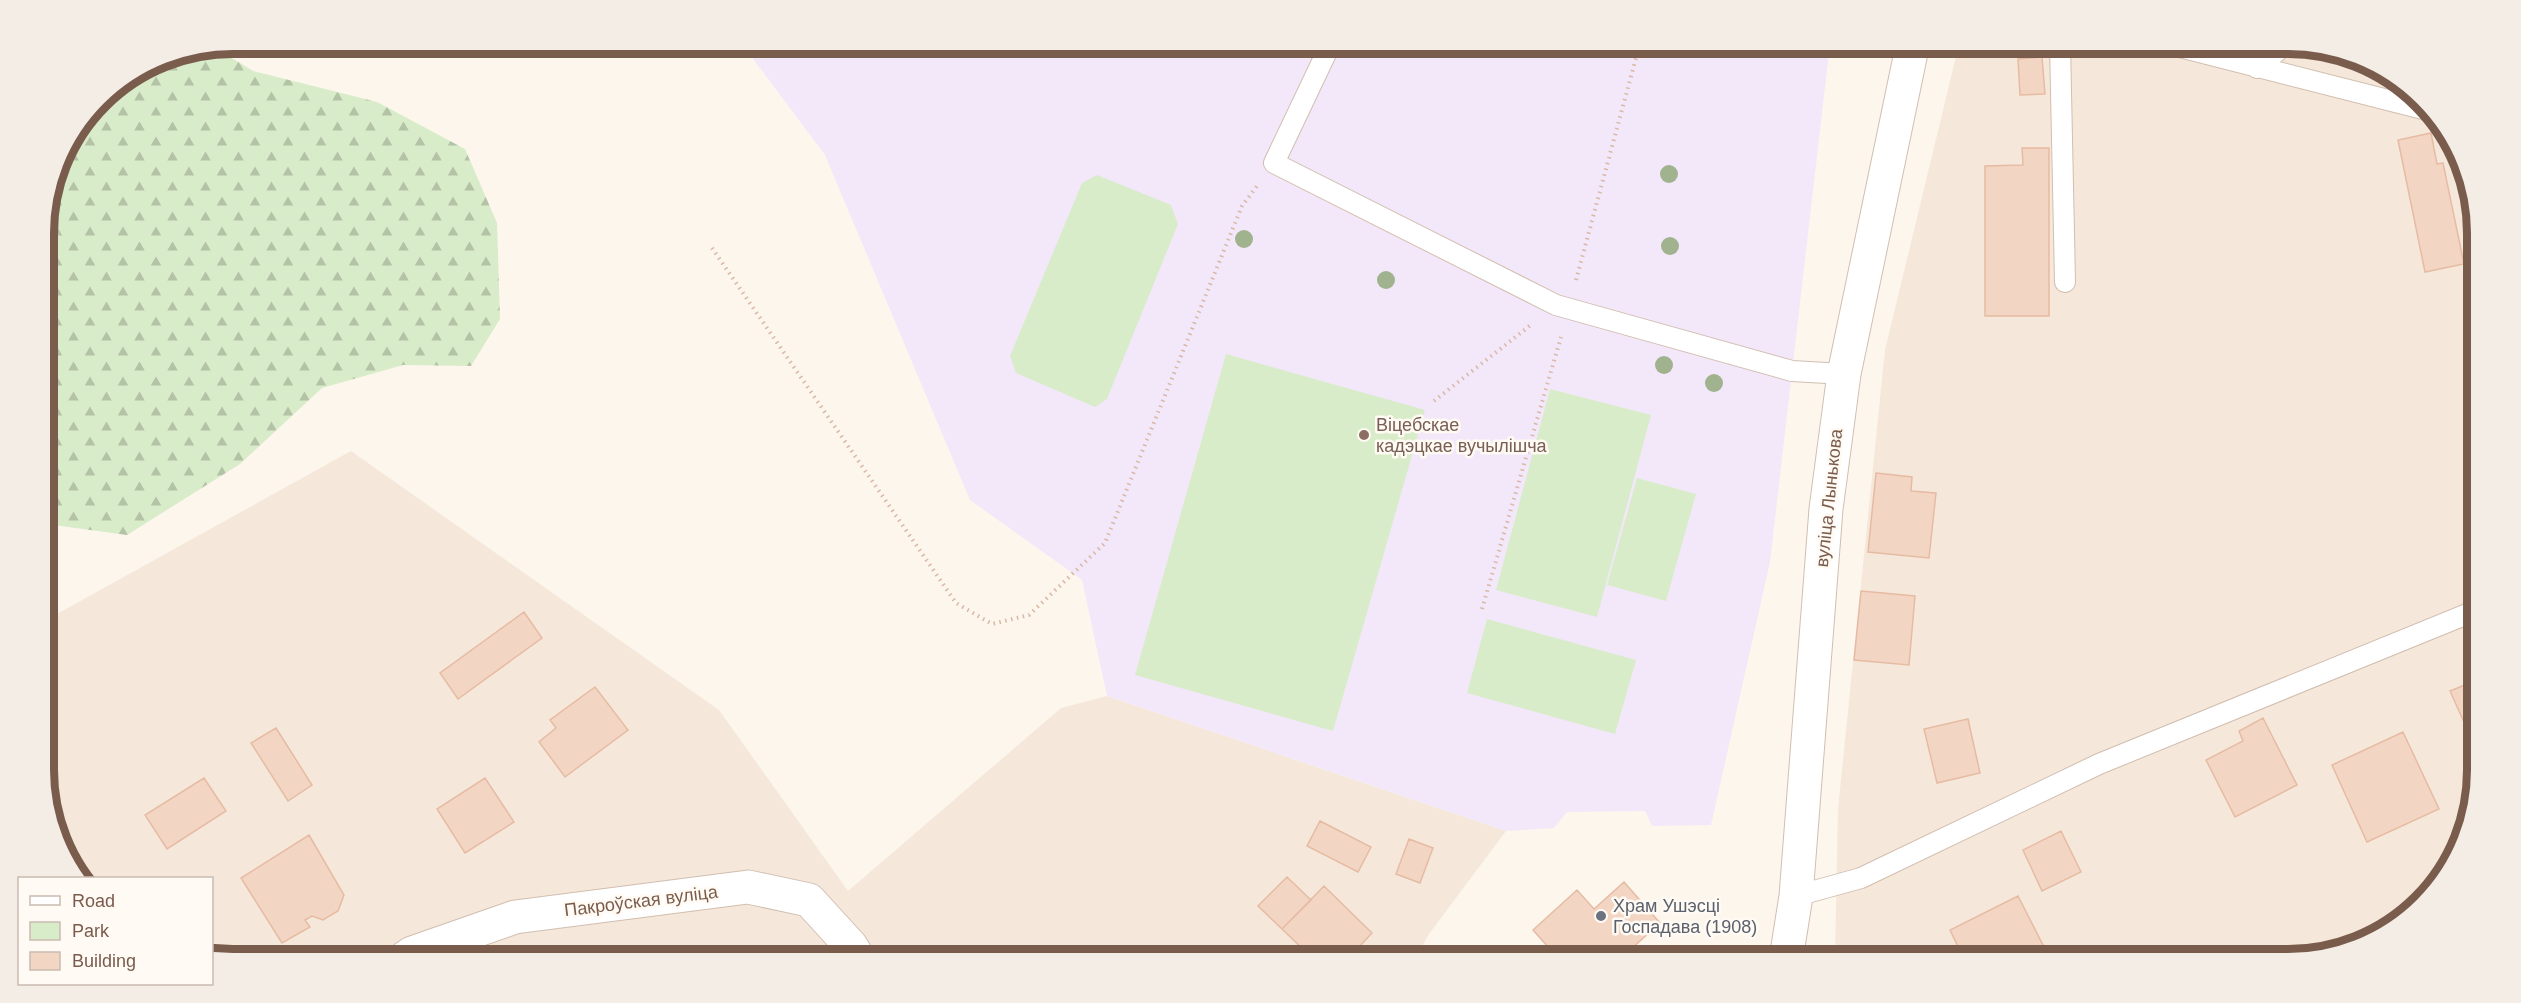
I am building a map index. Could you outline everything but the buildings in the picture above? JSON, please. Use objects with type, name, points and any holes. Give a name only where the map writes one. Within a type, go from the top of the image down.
[{"type":"street","name":"вуліца Лынькова","points":[[1788,949],[1796,896],[1826,509],[1844,375],[1911,54]]},
{"type":"street","name":"Пакроўская вуліца","points":[[423,949],[515,917],[748,887],[809,900],[853,949]]},
{"type":"lane","points":[[1326,54],[1274,163],[1562,306],[1792,371],[1844,375]]},
{"type":"lane","points":[[2060,54],[2065,282]]},
{"type":"lane","points":[[2203,54],[2416,107]]},
{"type":"lane","points":[[2257,68],[2274,54]]},
{"type":"lane","points":[[1796,896],[1861,878],[2099,764],[2467,614]]},
{"type":"path","points":[[1482,609],[1562,306],[1637,54]]},
{"type":"path","points":[[712,248],[956,603],[992,624],[1029,615],[1104,543],[1242,206],[1274,163]]},
{"type":"path","points":[[1434,401],[1562,306]]},
{"type":"shaded area","name":"Віцебскае кадэцкае вучылішча","points":[[749,54],[1829,54],[1770,562],[1711,825],[1652,826],[1645,811],[1567,812],[1554,828],[1506,831],[1107,696],[1082,580],[970,500],[825,155]]},
{"type":"shaded area","points":[[1957,54],[2288,54],[2323,57],[2346,63],[2378,78],[2415,106],[2430,124],[2453,164],[2461,187],[2467,233],[2467,770],[2458,828],[2443,859],[2415,897],[2378,925],[2346,940],[2300,949],[1835,949],[1838,809],[1885,350]]},
{"type":"shaded area","points":[[351,451],[719,710],[848,891],[1061,708],[1107,696],[1506,831],[1429,934],[1421,949],[213,947],[213,877],[90,877],[72,849],[63,828],[54,782],[54,616]]},
{"type":"green space","points":[[225,54],[253,71],[377,102],[465,149],[497,223],[500,319],[471,366],[403,365],[322,388],[240,464],[127,535],[54,525],[54,221],[60,187],[68,164],[78,143],[98,115],[124,91],[143,78],[187,60]]},
{"type":"green space","points":[[1097,175],[1171,205],[1178,224],[1107,399],[1095,407],[1016,373],[1010,356],[1082,183]]},
{"type":"green space","points":[[1226,354],[1425,410],[1333,731],[1135,675]]},
{"type":"green space","points":[[1550,389],[1651,415],[1597,617],[1496,590]]},
{"type":"green space","points":[[1637,478],[1696,494],[1666,601],[1607,585]]},
{"type":"green space","points":[[1487,619],[1636,660],[1615,734],[1467,693]]},
{"type":"place","name":"Віцебскае кадэцкае вучылішча","points":[[1364,435]]},
{"type":"place","name":"Храм Ушэсці Госпадава (1908)","points":[[1601,916]]}]
